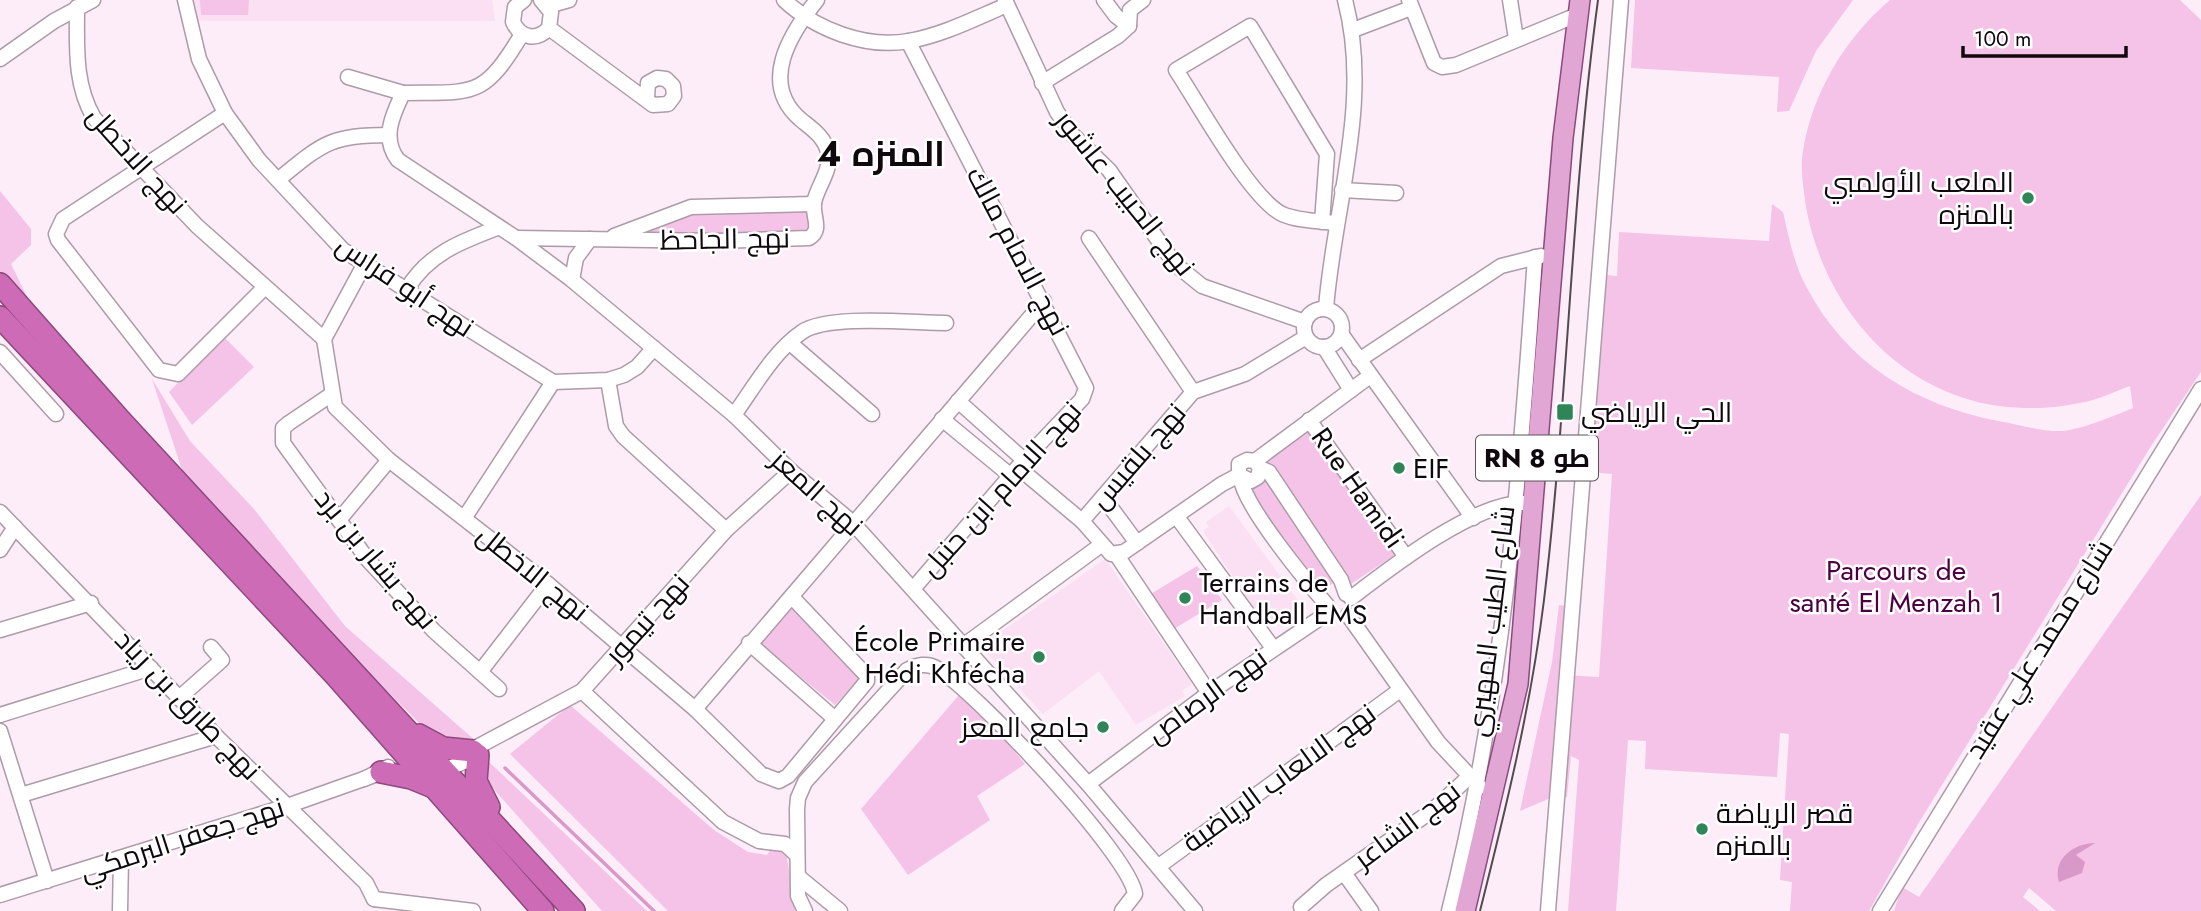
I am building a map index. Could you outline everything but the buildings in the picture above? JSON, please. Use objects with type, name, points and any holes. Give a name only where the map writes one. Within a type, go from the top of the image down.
[{"type":"highway","points":[[0,275],[7,291],[428,769],[543,911]]},
{"type":"highway","points":[[0,317],[336,676],[428,769],[506,836],[574,911]]},
{"type":"highway","points":[[336,676],[386,721],[443,748],[479,750],[478,786],[506,836]]},
{"type":"highway","points":[[386,721],[388,753],[375,774],[411,778],[428,769]]},
{"type":"highway","points":[[428,769],[442,778],[520,857],[538,871]]},
{"type":"main road","name":"شارع الطيب المهيري","points":[[1465,911],[1518,684],[1520,555],[1578,8]]},
{"type":"street","points":[[0,58],[76,7],[93,0]]},
{"type":"street","name":"نهج أبو فراس","points":[[185,0],[200,59],[225,113],[244,142],[329,236],[364,265],[407,289],[553,383]]},
{"type":"street","points":[[521,1],[513,14],[513,22],[522,34],[537,36],[549,28],[551,12],[545,3],[569,0]]},
{"type":"street","points":[[784,0],[803,18],[850,37],[880,42],[908,41],[1006,3]]},
{"type":"street","name":"نهج الجاحظ","points":[[516,238],[809,238],[817,229],[814,204],[827,170],[827,149],[813,129],[788,107],[780,86],[787,44],[817,0]]},
{"type":"street","points":[[1104,0],[1116,16],[1129,26]]},
{"type":"street","points":[[1042,83],[1118,36],[1129,26],[1130,10],[1143,0]]},
{"type":"street","points":[[1329,222],[1342,190],[1357,70],[1353,30],[1345,0]]},
{"type":"street","points":[[1510,0],[1516,39]]},
{"type":"street","points":[[1548,911],[1621,0]]},
{"type":"street","name":"نهج الحبيب عاشور","points":[[1006,3],[1042,83],[1073,135],[1109,170],[1162,246],[1188,277],[1202,286],[1305,321]]},
{"type":"street","points":[[1353,30],[1410,4],[1434,63],[1442,67],[1456,65],[1516,39],[1578,8]]},
{"type":"street","name":"نهج الاخطل","points":[[76,7],[83,99],[94,118],[139,167],[264,289],[324,339],[335,407],[388,460],[465,517],[548,584],[695,709],[761,774],[770,779],[784,780],[835,719]]},
{"type":"street","points":[[1326,308],[1329,222],[1327,154],[1250,26],[1176,70],[1260,197],[1284,215],[1329,222]]},
{"type":"street","points":[[549,28],[646,97]]},
{"type":"street","points":[[348,77],[403,93],[461,92],[485,85],[500,70],[522,34]]},
{"type":"street","name":"نهج الامام مالك","points":[[908,41],[1044,301],[1086,388]]},
{"type":"street","points":[[279,179],[330,141],[359,135],[389,135],[392,116],[403,93]]},
{"type":"street","points":[[225,113],[63,219],[56,234],[159,370],[178,374],[264,289]]},
{"type":"street","name":"نهج المعز","points":[[389,135],[398,160],[497,228],[516,238],[572,280],[734,415],[791,471],[852,522],[1088,785],[1195,911]]},
{"type":"street","points":[[1342,190],[1396,193]]},
{"type":"street","name":"نهج الجاحظ","points":[[597,239],[691,207],[814,204]]},
{"type":"street","points":[[407,289],[431,260],[460,242],[497,228]]},
{"type":"street","points":[[1089,238],[1193,392]]},
{"type":"street","points":[[572,280],[573,266],[597,239]]},
{"type":"street","points":[[1359,360],[1501,266],[1554,251]]},
{"type":"street","points":[[1525,503],[1535,257]]},
{"type":"street","points":[[324,339],[364,265]]},
{"type":"street","points":[[695,709],[749,643],[792,597],[852,522],[1044,301]]},
{"type":"street","points":[[1326,308],[1310,314],[1305,321],[1306,337],[1313,345],[1324,347],[1331,346],[1342,335]]},
{"type":"street","points":[[1326,308],[1340,318],[1342,335],[1473,518]]},
{"type":"street","points":[[734,415],[790,343],[800,333],[821,323],[946,323]]},
{"type":"street","name":"نهج بلقيس","points":[[1082,521],[1193,392],[1245,374],[1306,337]]},
{"type":"street","points":[[790,343],[872,414]]},
{"type":"street","points":[[1324,347],[1350,390]]},
{"type":"street","points":[[465,517],[553,383],[608,380],[637,367],[654,348]]},
{"type":"street","points":[[0,352],[56,414]]},
{"type":"street","points":[[1116,554],[1177,517],[1222,484],[1240,477],[1255,480],[1257,465],[1309,420],[1370,376]]},
{"type":"street","points":[[608,380],[617,426],[623,436],[726,530]]},
{"type":"street","name":"نهج الامام ابن حنبل","points":[[913,589],[1021,470],[1082,399],[1086,388]]},
{"type":"street","name":"شارع محمد علي عقيد","points":[[1880,911],[2201,389]]},
{"type":"street","name":"نهج بشار بن برد","points":[[332,394],[289,423],[282,436],[283,443],[339,520],[401,597],[499,689]]},
{"type":"street","points":[[958,401],[1021,470]]},
{"type":"street","points":[[942,419],[1021,470],[1082,521],[1105,551],[1116,554],[1209,693]]},
{"type":"street","name":"Rue Hamidi","points":[[1309,420],[1406,557]]},
{"type":"street","points":[[339,520],[388,460]]},
{"type":"street","points":[[1240,477],[1243,489],[1269,528],[1335,617],[1348,615],[1353,607],[1341,580],[1272,476],[1257,465]]},
{"type":"street","name":"نهج تيمور","points":[[428,769],[479,750],[582,691],[726,530],[791,471]]},
{"type":"street","points":[[1103,498],[1137,543]]},
{"type":"street","name":"نهج الرصاص","points":[[1088,785],[1209,693],[1328,608],[1334,594],[1348,596],[1406,557],[1484,511],[1525,503]]},
{"type":"street","name":"نهج طارق بن زياد","points":[[0,512],[216,736],[366,883],[373,905]]},
{"type":"street","points":[[1177,517],[1273,648]]},
{"type":"street","points":[[0,550],[15,527]]},
{"type":"street","points":[[963,646],[1101,545]]},
{"type":"street","points":[[1449,911],[1520,555]]},
{"type":"street","points":[[480,672],[548,584]]},
{"type":"street","points":[[749,643],[835,719],[861,689],[867,676],[792,597]]},
{"type":"street","points":[[0,629],[90,603]]},
{"type":"street","points":[[1348,615],[1438,742],[1493,796]]},
{"type":"street","points":[[179,698],[222,660],[211,647]]},
{"type":"street","points":[[805,911],[798,895],[800,878],[797,855],[798,798],[805,782],[907,670],[917,665],[939,669],[998,723],[1098,831],[1132,881],[1135,894],[1122,911]]},
{"type":"street","points":[[0,715],[151,668]]},
{"type":"street","name":"نهج الالعاب الرياضية","points":[[1159,866],[1400,690]]},
{"type":"street","points":[[582,691],[723,822],[759,841],[785,844],[797,855]]},
{"type":"street","points":[[0,731],[4,759],[22,795],[47,881]]},
{"type":"street","points":[[22,795],[216,736]]},
{"type":"street","points":[[1034,761],[1054,747]]},
{"type":"street","points":[[1049,778],[1067,762]]},
{"type":"street","name":"نهج جعفر البرمكي","points":[[0,895],[287,806],[375,774],[428,769]]},
{"type":"street","name":"نهج الشاعر","points":[[1301,907],[1474,780]]},
{"type":"street","points":[[120,911],[121,858]]},
{"type":"street","name":"نهج الشاعر","points":[[1344,873],[1371,911]]},
{"type":"street","points":[[800,878],[840,911]]},
{"type":"street","points":[[373,905],[472,911]]},
{"type":"shaded area","points":[[194,0],[492,0],[495,21],[196,21]]},
{"type":"shaded area","points":[[1229,506],[1305,610],[1282,627],[1274,624],[1266,627],[1203,531],[1209,527],[1206,522]]},
{"type":"shaded area","points":[[1105,559],[1192,684],[1182,691],[1185,696],[1136,725],[1099,671],[1043,714],[981,646]]},
{"type":"shaded area","points":[[2095,843],[2076,855],[2085,862],[2082,873],[2059,882],[2059,866],[2066,854],[2080,846]]},
{"type":"green space","points":[[200,0],[249,0],[248,15],[201,15]]},
{"type":"green space","points":[[1635,0],[1853,0],[1816,51],[1789,111],[1777,112],[1779,77],[1631,68]]},
{"type":"green space","name":"Parcours de santé El Menzah 1","points":[[1890,0],[2180,0],[2201,20],[2201,372],[2151,446],[1918,824],[1869,911],[1790,911],[1792,882],[1780,880],[1789,734],[1780,733],[1777,777],[1645,769],[1646,741],[1628,740],[1616,911],[1568,911],[1579,760],[1571,756],[1567,797],[1553,797],[1520,811],[1552,662],[1559,605],[1568,606],[1564,675],[1599,677],[1612,474],[1590,472],[1606,275],[1617,276],[1619,232],[1769,241],[1772,204],[1783,212],[1799,270],[1823,315],[1863,359],[1912,392],[1968,414],[2054,431],[2078,428],[2133,408],[2130,386],[2086,402],[2041,408],[1974,401],[1942,389],[1912,373],[1886,353],[1862,328],[1842,301],[1814,240],[1806,207],[1802,159],[1812,114],[1831,72],[1857,33]]},
{"type":"green space","points":[[0,191],[31,229],[31,245],[11,264],[33,309],[0,274]]},
{"type":"green space","points":[[802,208],[811,213],[812,227],[808,232],[623,236],[690,209]]},
{"type":"green space","points":[[223,336],[254,367],[192,425],[169,392]]},
{"type":"green space","points":[[152,379],[190,441],[254,509],[345,626],[478,743],[434,738],[360,664],[184,476]]},
{"type":"green space","points":[[1311,430],[1396,554],[1351,584],[1267,462]]},
{"type":"green space","points":[[1264,472],[1341,582],[1333,583],[1320,594],[1245,483]]},
{"type":"green space","points":[[2201,495],[2201,911],[2056,911],[2029,888],[2023,897],[2040,911],[1894,911],[1902,887],[1919,897]]},
{"type":"green space","name":"Terrains de Handball EMS","points":[[1197,566],[1222,600],[1172,630],[1149,595]]},
{"type":"green space","points":[[791,603],[861,676],[835,705],[757,642]]},
{"type":"green space","points":[[959,695],[992,724],[1025,764],[977,796],[990,820],[908,875],[861,809]]},
{"type":"green space","points":[[570,705],[714,830],[748,852],[767,855],[771,848],[786,851],[795,911],[668,911],[510,754]]},
{"type":"green space","points":[[489,762],[647,911],[602,911],[490,785],[486,774]]},
{"type":"waterway","points":[[505,768],[654,911]]},
{"type":"tram line","points":[[1480,911],[1525,718],[1539,640],[1559,450],[1582,150],[1598,0]]},
{"type":"place","name":"الملعب الأولمبي بالمنزه","points":[[2028,198]]},
{"type":"place","name":"الحي الرياضي","points":[[1565,412]]},
{"type":"place","name":"EIF","points":[[1399,468]]},
{"type":"place","name":"Terrains de Handball EMS","points":[[1185,598]]},
{"type":"place","name":"École Primaire Hédi Khfécha","points":[[1039,657]]},
{"type":"place","name":"جامع المعز","points":[[1103,727]]},
{"type":"place","name":"قصر الرياضة بالمنزه","points":[[1702,829]]},
{"type":"district","name":"المنزه 4","points":[[881,154]]}]
